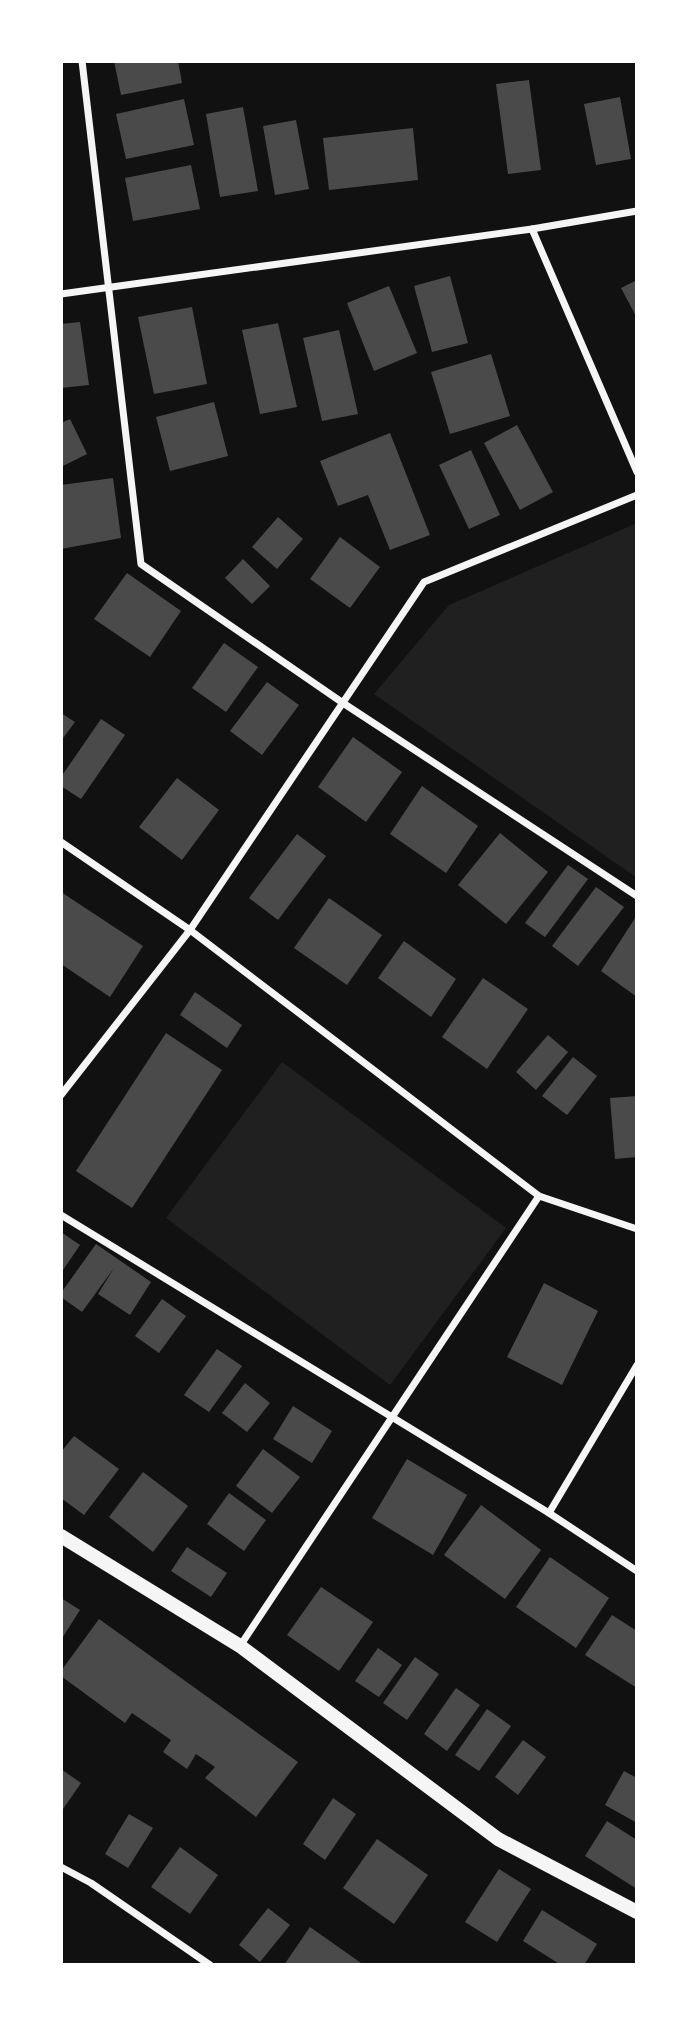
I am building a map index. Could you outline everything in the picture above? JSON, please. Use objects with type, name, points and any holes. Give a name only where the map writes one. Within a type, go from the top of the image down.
[{"type":"main road","points":[[61,1536],[240,1646],[498,1839],[637,1912]]},
{"type":"street","points":[[82,61],[141,564],[342,703],[637,896]]},
{"type":"street","points":[[61,295],[533,229],[637,211]]},
{"type":"street","points":[[533,229],[637,472]]},
{"type":"street","points":[[61,1095],[190,930],[424,582],[637,495]]},
{"type":"street","points":[[61,842],[190,930],[539,1196],[637,1229]]},
{"type":"street","points":[[240,1646],[539,1196]]},
{"type":"street","points":[[61,1215],[549,1513],[637,1571]]},
{"type":"street","points":[[549,1513],[637,1365]]},
{"type":"street","points":[[61,1867],[92,1883],[210,1965]]},
{"type":"shaded area","points":[[637,523],[637,878],[374,694],[449,605]]},
{"type":"shaded area","points":[[282,1062],[506,1228],[390,1385],[166,1218]]},
{"type":"building","points":[[114,61],[178,61],[182,83],[121,95]]},
{"type":"building","points":[[529,80],[541,170],[508,174],[496,84]]},
{"type":"building","points":[[620,97],[631,159],[596,165],[584,104]]},
{"type":"building","points":[[184,99],[194,145],[126,159],[116,114]]},
{"type":"building","points":[[243,107],[258,191],[220,197],[206,114]]},
{"type":"building","points":[[296,120],[309,189],[275,195],[263,126]]},
{"type":"building","points":[[413,128],[418,180],[329,190],[323,138]]},
{"type":"building","points":[[191,165],[200,209],[133,221],[125,178]]},
{"type":"building","points":[[450,276],[468,343],[432,352],[414,286]]},
{"type":"building","points":[[637,280],[637,318],[621,288]]},
{"type":"building","points":[[389,286],[417,353],[374,371],[347,303]]},
{"type":"building","points":[[192,307],[207,384],[154,394],[138,317]]},
{"type":"building","points":[[80,322],[89,385],[61,388],[61,324]]},
{"type":"building","points":[[278,323],[297,407],[260,414],[242,330]]},
{"type":"building","points":[[339,330],[358,414],[322,421],[303,338]]},
{"type":"building","points":[[491,354],[510,416],[450,434],[431,372]]},
{"type":"building","points":[[214,402],[228,456],[170,471],[156,417]]},
{"type":"building","points":[[70,419],[87,454],[61,467],[61,423]]},
{"type":"building","points":[[517,425],[553,492],[520,510],[484,443]]},
{"type":"building","points":[[390,433],[430,535],[390,550],[368,495],[338,506],[320,461]]},
{"type":"building","points":[[471,450],[500,515],[469,529],[439,465]]},
{"type":"building","points":[[113,478],[121,538],[61,549],[61,485]]},
{"type":"building","points":[[278,517],[303,539],[277,569],[252,547]]},
{"type":"building","points":[[340,537],[380,567],[350,608],[310,579]]},
{"type":"building","points":[[243,559],[270,586],[252,604],[225,578]]},
{"type":"building","points":[[127,573],[181,611],[150,657],[94,619]]},
{"type":"building","points":[[224,643],[258,667],[226,712],[192,688]]},
{"type":"building","points":[[267,682],[299,705],[262,755],[230,731]]},
{"type":"building","points":[[61,713],[75,722],[61,741]]},
{"type":"building","points":[[101,719],[125,735],[81,799],[61,786],[61,777]]},
{"type":"building","points":[[353,737],[402,772],[366,822],[318,787]]},
{"type":"building","points":[[177,778],[219,810],[182,860],[139,827]]},
{"type":"building","points":[[422,786],[478,826],[446,873],[390,834]]},
{"type":"building","points":[[500,833],[548,872],[506,924],[458,885]]},
{"type":"building","points":[[297,834],[326,856],[278,920],[249,898]]},
{"type":"building","points":[[568,865],[588,879],[545,937],[525,923]]},
{"type":"building","points":[[596,887],[624,907],[578,966],[552,946]]},
{"type":"building","points":[[61,892],[143,946],[110,997],[61,964]]},
{"type":"building","points":[[329,898],[382,935],[347,985],[294,948]]},
{"type":"building","points":[[637,915],[637,997],[601,971]]},
{"type":"building","points":[[404,941],[456,979],[431,1017],[378,978]]},
{"type":"building","points":[[483,978],[528,1009],[487,1069],[442,1037]]},
{"type":"building","points":[[195,992],[242,1025],[227,1048],[180,1015]]},
{"type":"building","points":[[166,1033],[222,1070],[132,1208],[76,1171]]},
{"type":"building","points":[[548,1035],[568,1052],[536,1090],[516,1072]]},
{"type":"building","points":[[573,1057],[597,1076],[567,1115],[542,1096]]},
{"type":"building","points":[[637,1096],[637,1157],[615,1159],[610,1098]]},
{"type":"building","points":[[61,1232],[80,1245],[61,1273]]},
{"type":"building","points":[[96,1244],[151,1282],[130,1315],[98,1294],[114,1268],[82,1312],[61,1297],[61,1293]]},
{"type":"building","points":[[544,1283],[598,1311],[562,1385],[507,1357]]},
{"type":"building","points":[[162,1299],[186,1316],[159,1353],[135,1336]]},
{"type":"building","points":[[217,1349],[242,1366],[209,1412],[184,1395]]},
{"type":"building","points":[[245,1383],[270,1403],[247,1432],[222,1413]]},
{"type":"building","points":[[293,1406],[332,1431],[312,1463],[273,1439]]},
{"type":"building","points":[[74,1436],[119,1469],[84,1515],[61,1498],[61,1452]]},
{"type":"building","points":[[263,1449],[300,1477],[272,1513],[236,1486]]},
{"type":"building","points":[[407,1459],[467,1495],[433,1555],[372,1518]]},
{"type":"building","points":[[143,1472],[188,1506],[153,1552],[109,1517]]},
{"type":"building","points":[[229,1493],[266,1520],[244,1551],[207,1524]]},
{"type":"building","points":[[481,1505],[541,1550],[505,1599],[444,1555]]},
{"type":"building","points":[[187,1547],[227,1573],[211,1597],[171,1571]]},
{"type":"building","points":[[550,1557],[609,1598],[576,1648],[516,1607]]},
{"type":"building","points":[[321,1587],[373,1622],[339,1671],[287,1635]]},
{"type":"building","points":[[61,1598],[80,1610],[61,1640]]},
{"type":"building","points":[[612,1615],[637,1631],[637,1688],[585,1655]]},
{"type":"building","points":[[99,1619],[298,1762],[256,1817],[205,1778],[215,1767],[196,1754],[187,1769],[163,1752],[171,1740],[132,1713],[125,1723],[61,1676],[61,1671]]},
{"type":"building","points":[[378,1648],[402,1665],[379,1697],[355,1681]]},
{"type":"building","points":[[415,1657],[439,1674],[407,1720],[383,1703]]},
{"type":"building","points":[[456,1688],[480,1705],[447,1751],[424,1734]]},
{"type":"building","points":[[487,1709],[511,1726],[479,1771],[455,1755]]},
{"type":"building","points":[[523,1740],[546,1757],[518,1795],[495,1777]]},
{"type":"building","points":[[61,1769],[81,1783],[61,1812]]},
{"type":"building","points":[[624,1771],[637,1778],[637,1823],[605,1805]]},
{"type":"building","points":[[333,1798],[356,1814],[325,1860],[303,1844]]},
{"type":"building","points":[[129,1814],[153,1828],[128,1868],[105,1854]]},
{"type":"building","points":[[607,1821],[637,1840],[637,1889],[585,1856]]},
{"type":"building","points":[[377,1839],[428,1875],[394,1924],[343,1888]]},
{"type":"building","points":[[180,1847],[218,1875],[190,1914],[151,1887]]},
{"type":"building","points":[[499,1869],[531,1889],[497,1942],[465,1922]]},
{"type":"building","points":[[268,1908],[290,1925],[260,1962],[239,1945]]},
{"type":"building","points":[[542,1910],[597,1944],[584,1965],[561,1965],[523,1941]]},
{"type":"building","points":[[310,1927],[361,1963],[360,1965],[284,1965]]}]
